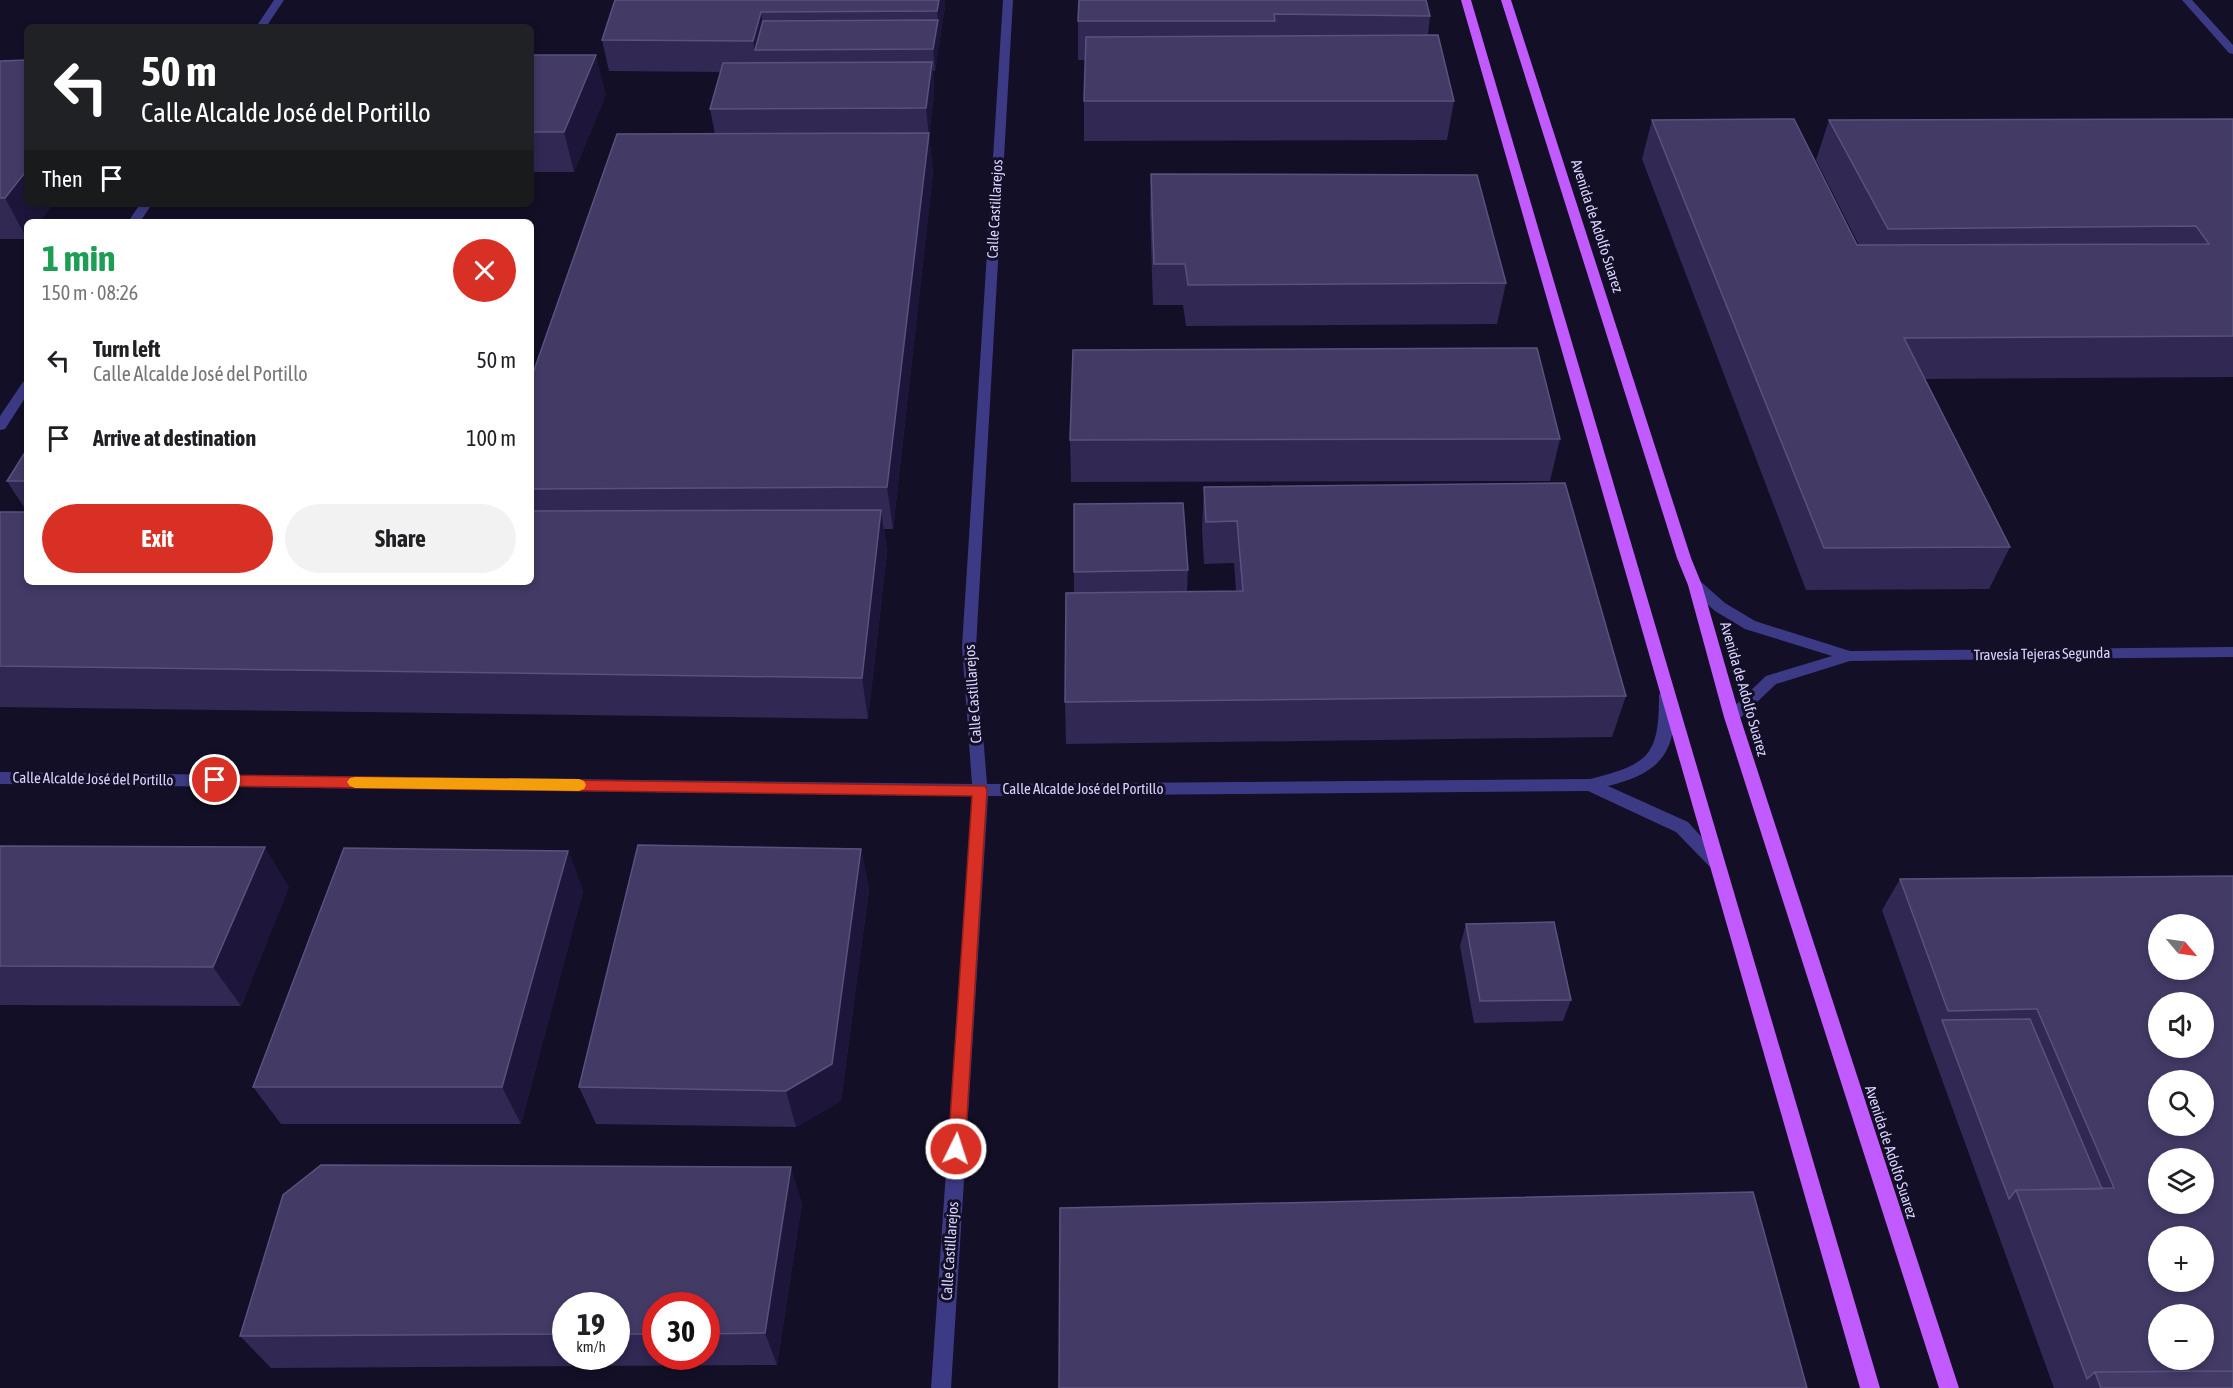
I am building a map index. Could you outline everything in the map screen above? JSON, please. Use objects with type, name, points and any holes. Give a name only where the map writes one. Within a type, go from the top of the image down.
[{"type":"main road","points":[[1466,0],[1870,1388]]},
{"type":"main road","name":"Avenida de Adolfo Suarez","points":[[1506,0],[1680,547],[1695,585],[1732,717],[1949,1388]]},
{"type":"street","points":[[263,24],[279,0]]},
{"type":"street","name":"Calle Castillarejos","points":[[941,1388],[980,790],[969,647],[1008,0]]},
{"type":"street","points":[[2187,0],[2233,51]]},
{"type":"street","points":[[0,426],[24,390]]},
{"type":"street","points":[[1695,585],[1720,608],[1750,625],[1850,656]]},
{"type":"street","name":"Travesía Tejeras Segunda","points":[[1850,656],[2233,652]]},
{"type":"street","points":[[1732,717],[1771,681],[1795,671],[1850,656]]},
{"type":"street","points":[[1590,786],[1626,776],[1656,759],[1665,739],[1668,690]]},
{"type":"street","name":"Calle Alcalde José del Portillo","points":[[0,778],[980,790],[1590,786]]},
{"type":"street","points":[[1590,786],[1682,827],[1716,863]]},
{"type":"building","points":[[615,0],[939,0],[937,11],[761,12],[753,41],[602,40]]},
{"type":"building","points":[[1079,0],[1426,0],[1430,16],[1274,14],[1275,21],[1078,21]]},
{"type":"building","points":[[938,20],[933,49],[755,50],[763,21]]},
{"type":"building","points":[[1438,35],[1454,101],[1084,101],[1086,37]]},
{"type":"building","points":[[534,55],[596,55],[564,132],[534,132]]},
{"type":"building","points":[[24,60],[24,174],[5,198],[0,198],[0,61]]},
{"type":"building","points":[[932,62],[926,108],[710,109],[723,63]]},
{"type":"building","points":[[1794,119],[1857,245],[2209,244],[2196,226],[1888,229],[1829,120],[2233,119],[2233,336],[1904,338],[2010,547],[1824,548],[1652,120]]},
{"type":"building","points":[[929,133],[887,487],[534,489],[534,370],[617,134]]},
{"type":"building","points":[[1151,174],[1477,175],[1506,283],[1188,285],[1185,264],[1154,264]]},
{"type":"building","points":[[1537,348],[1560,439],[1070,440],[1073,350]]},
{"type":"building","points":[[24,454],[24,481],[7,481]]},
{"type":"building","points":[[1565,483],[1626,696],[1065,702],[1066,593],[1243,591],[1237,521],[1206,522],[1204,487]]},
{"type":"building","points":[[1183,503],[1188,570],[1074,572],[1074,504]]},
{"type":"building","points":[[881,510],[862,678],[0,666],[0,512],[24,512],[24,585],[534,585],[534,511]]},
{"type":"building","points":[[638,845],[861,849],[832,1064],[786,1091],[579,1087]]},
{"type":"building","points":[[0,846],[265,847],[213,967],[0,966]]},
{"type":"building","points":[[344,848],[568,851],[502,1087],[253,1087]]},
{"type":"building","points":[[2233,876],[2233,1371],[2095,1372],[2087,1379],[2016,1190],[2114,1188],[2037,1009],[1948,1011],[1900,879]]},
{"type":"building","points":[[1554,922],[1571,1000],[1480,1001],[1466,924]]},
{"type":"building","points":[[2030,1019],[2102,1189],[2016,1190],[2009,1199],[1942,1020]]},
{"type":"building","points":[[321,1165],[791,1167],[765,1333],[720,1334],[720,1292],[642,1292],[642,1334],[630,1334],[630,1292],[552,1292],[552,1334],[240,1336],[283,1195]]},
{"type":"building","points":[[1753,1192],[1807,1388],[1059,1388],[1060,1208]]},
{"type":"building","points":[[2233,1371],[2233,1388],[2101,1388],[2095,1372]]},
{"type":"slow traffic","points":[[355,782],[579,785]]},
{"type":"route","points":[[215,780],[980,790],[956,1149]]}]
